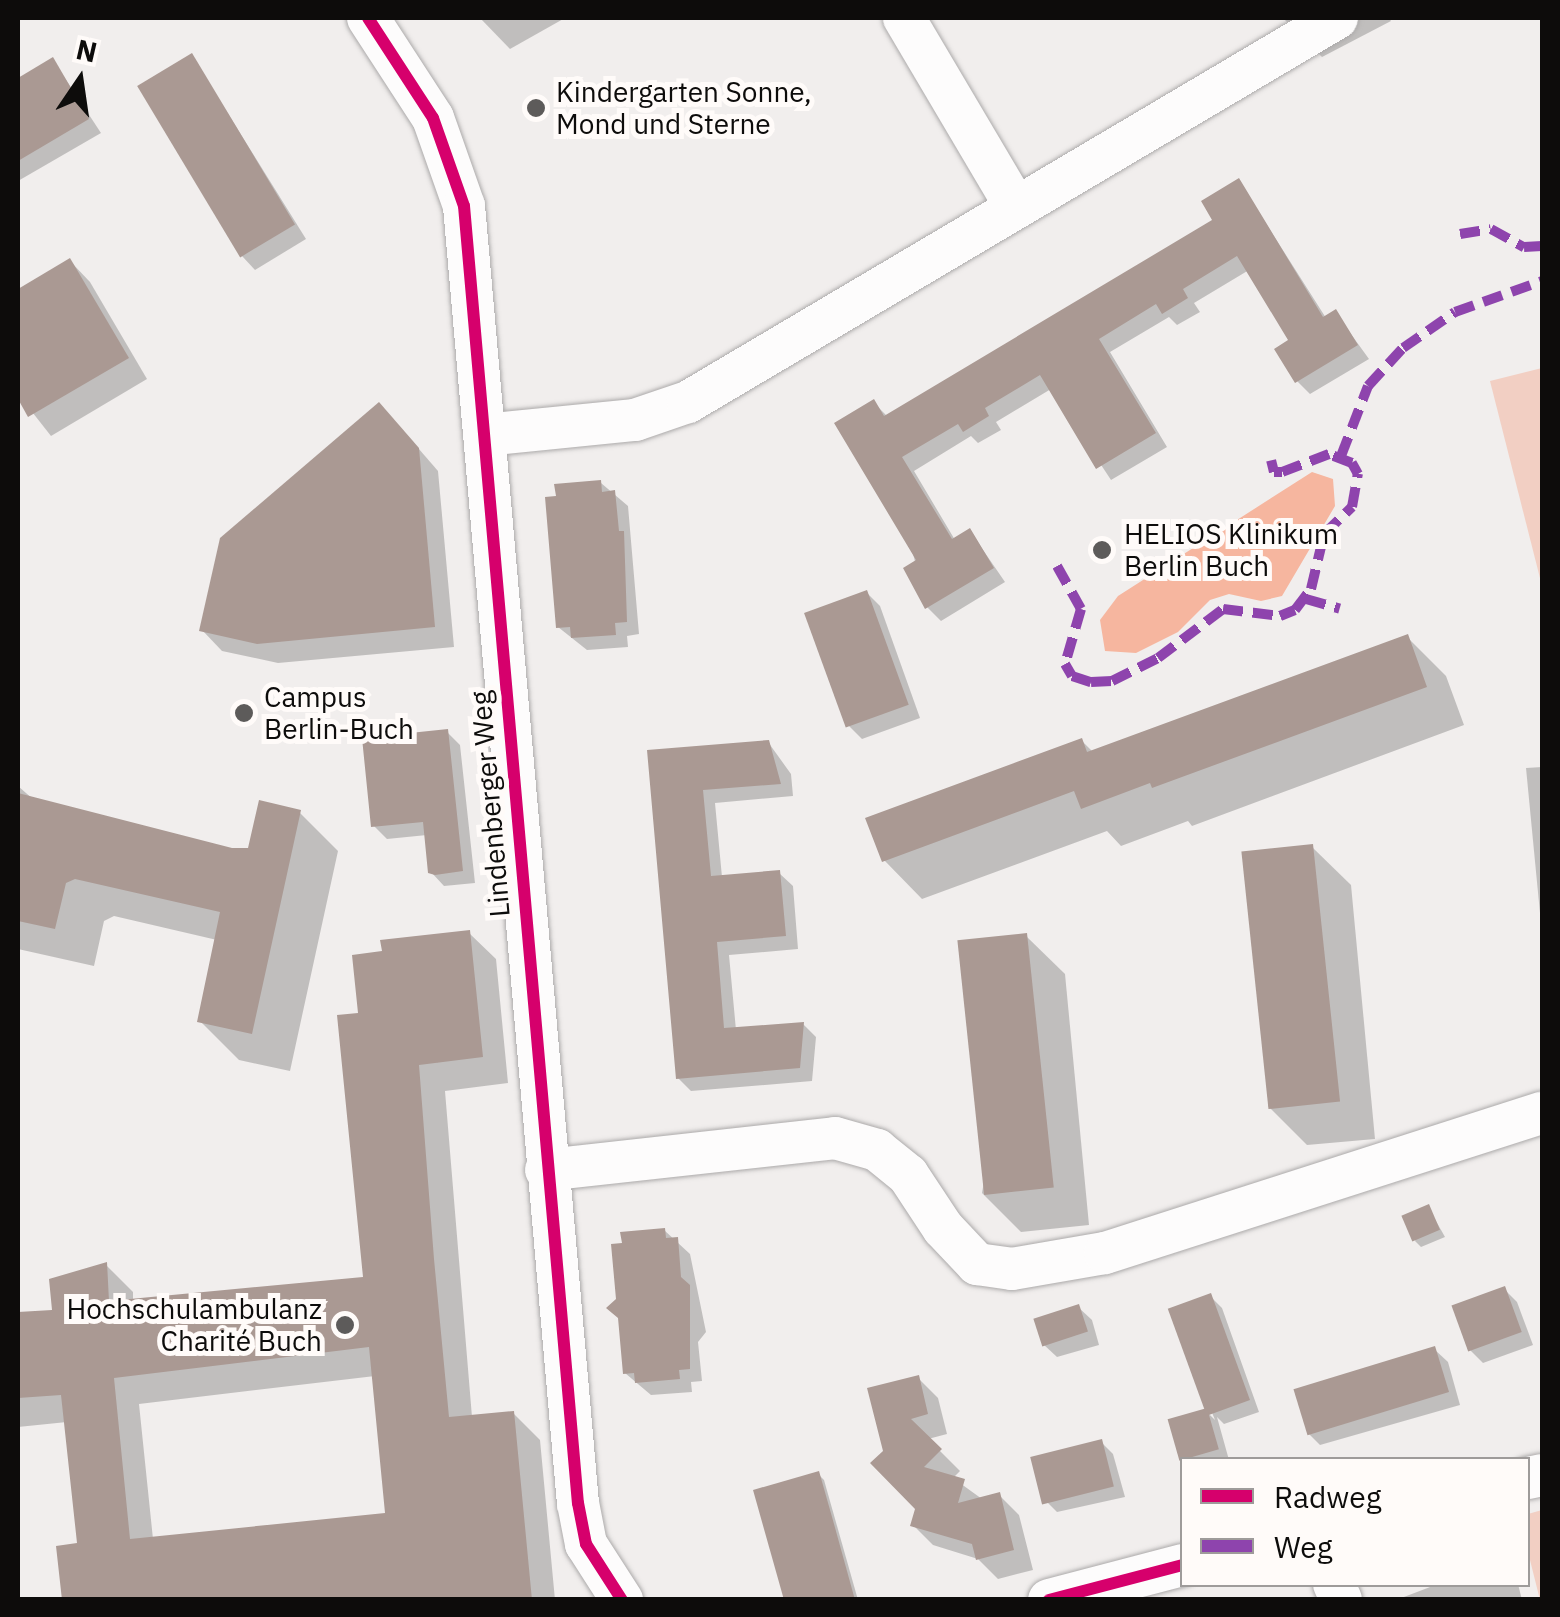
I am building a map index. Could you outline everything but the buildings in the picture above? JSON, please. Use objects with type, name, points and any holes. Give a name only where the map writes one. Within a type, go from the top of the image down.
[{"type":"street","name":"Lindenberger Weg","points":[[368,18],[451,155],[464,206],[578,1503],[586,1544],[622,1600]]},
{"type":"street","points":[[904,18],[1014,204]]},
{"type":"street","points":[[484,435],[635,420],[688,402],[1014,204],[1337,18]]},
{"type":"street","points":[[546,1170],[835,1138],[876,1150],[908,1175],[932,1214],[977,1264],[1012,1269],[1106,1252],[1542,1113]]},
{"type":"street","points":[[1049,1600],[1180,1566]]},
{"type":"shaded area","points":[[1542,368],[1542,586],[1490,381]]},
{"type":"shaded area","points":[[1312,472],[1333,479],[1335,506],[1282,596],[1261,601],[1229,594],[1210,600],[1178,632],[1136,653],[1105,651],[1100,620],[1118,596]]},
{"type":"shaded area","points":[[1542,1510],[1540,1600],[1530,1560],[1530,1513]]},
{"type":"marked path","points":[[1460,234],[1491,229],[1524,247],[1542,246]]},
{"type":"marked path","points":[[1341,456],[1368,386],[1403,348],[1455,312],[1542,281]]},
{"type":"marked path","points":[[1057,566],[1081,609],[1065,664],[1072,676],[1091,682],[1112,681],[1158,658],[1223,609],[1280,616],[1295,610],[1311,589],[1324,534],[1352,507],[1358,474],[1352,463],[1329,454],[1282,472],[1274,472],[1271,460]]},
{"type":"marked path","points":[[1306,599],[1340,609]]},
{"type":"cycle path","points":[[368,18],[433,118],[464,206],[578,1503],[586,1544],[622,1600]]},
{"type":"cycle path","points":[[1049,1600],[1180,1566]]},
{"type":"place","name":"Kindergarten Sonne, Mond und Sterne","points":[[536,108]]},
{"type":"place","name":"HELIOS Klinikum Berlin Buch","points":[[1102,550]]},
{"type":"place","name":"Campus Berlin-Buch","points":[[244,713]]},
{"type":"place","name":"Hochschulambulanz Charité Buch","points":[[345,1325]]}]
